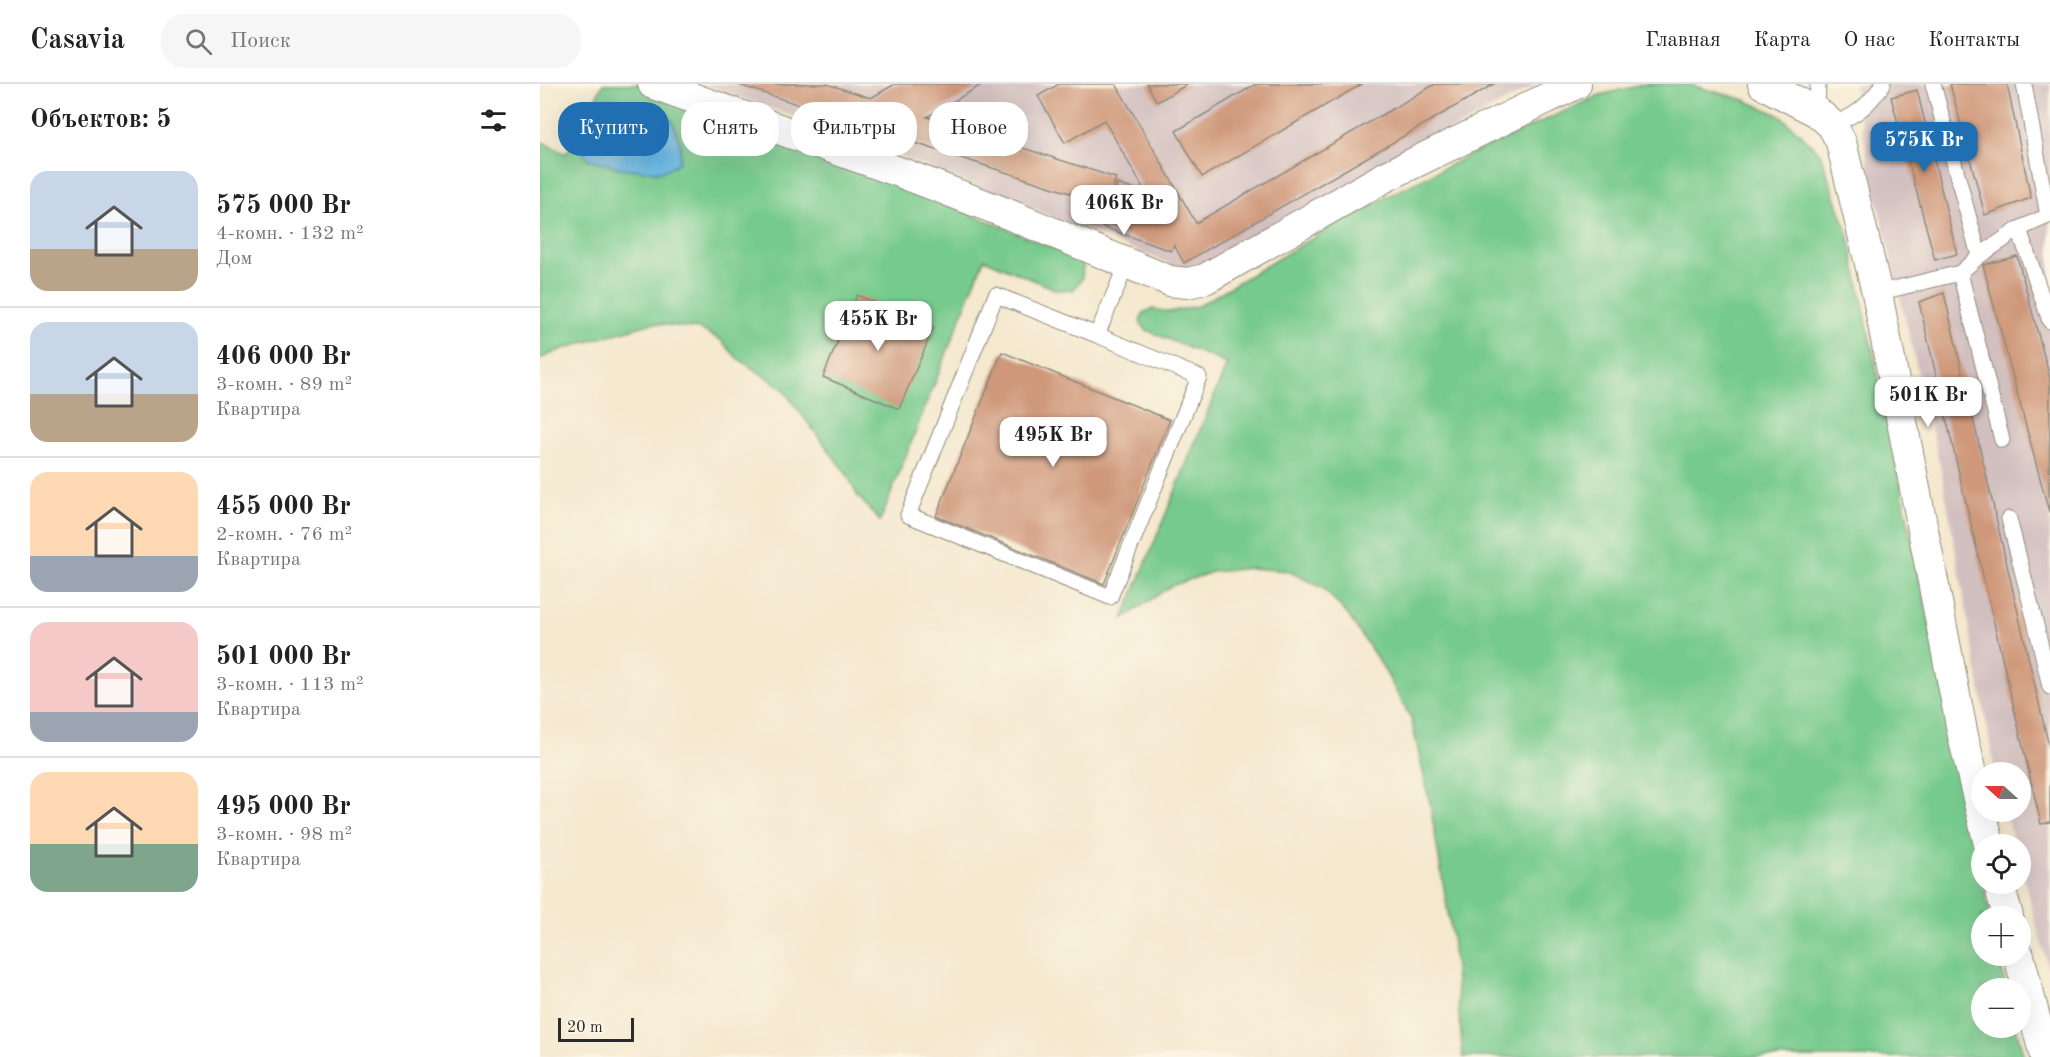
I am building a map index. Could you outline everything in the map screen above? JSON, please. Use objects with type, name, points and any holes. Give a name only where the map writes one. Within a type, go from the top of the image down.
[{"type":"street","points":[[653,84],[902,173],[1170,281],[1187,283],[1205,279],[1383,178],[1576,84]]},
{"type":"street","points":[[1763,84],[1822,107],[1841,142],[1877,293],[1963,736],[1987,834]]},
{"type":"street","points":[[2024,966],[2041,1001],[2045,1057]]},
{"type":"lane","points":[[1822,107],[1850,118],[1870,103],[1883,84]]},
{"type":"lane","points":[[1933,84],[1979,256]]},
{"type":"lane","points":[[1877,293],[1960,273],[1979,256],[2019,229],[2049,215],[2024,84]]},
{"type":"lane","points":[[2019,229],[2050,321]]},
{"type":"lane","points":[[1097,335],[1127,263]]},
{"type":"lane","points":[[1960,273],[2002,440]]},
{"type":"lane","points":[[996,295],[1097,335],[1199,377],[1110,597],[908,515],[996,295]]},
{"type":"lane","points":[[2009,519],[2043,623],[2050,687]]},
{"type":"shaded area","points":[[704,84],[1537,84],[1188,271],[900,156],[917,156],[917,102],[791,102],[791,116],[779,111],[779,102],[754,102]]},
{"type":"shaded area","points":[[1854,84],[2050,84],[2050,975],[2028,894],[2031,894],[2031,834],[2011,834],[2008,822],[2031,822],[2031,762],[1993,762],[1942,474],[1869,166]]},
{"type":"green space","points":[[603,84],[653,84],[697,102],[681,102],[681,156],[779,156],[779,136],[791,141],[791,156],[829,156],[1073,256],[1083,265],[1082,279],[1073,290],[1057,290],[984,259],[880,521],[857,495],[848,476],[782,388],[737,358],[721,340],[700,329],[653,323],[562,349],[540,359],[540,141],[558,150],[558,156],[669,156],[669,102],[593,102]]},
{"type":"green space","points":[[1646,84],[1687,84],[1742,99],[1781,116],[1820,153],[1849,237],[1973,834],[1971,834],[1971,894],[1985,894],[1988,906],[1971,906],[1971,966],[2001,966],[2004,978],[1971,978],[1971,1038],[2019,1038],[2024,1057],[1463,1057],[1452,937],[1430,804],[1411,718],[1381,664],[1348,615],[1323,588],[1288,571],[1250,568],[1212,572],[1171,586],[1123,619],[1227,364],[1146,330],[1140,322],[1144,312],[1153,309],[1169,312],[1198,306],[1357,212],[1482,149],[1600,95]]},
{"type":"water","points":[[605,99],[624,102],[601,102]]},
{"type":"water","points":[[669,119],[673,122],[680,144],[680,160],[677,164],[656,172],[620,168],[588,159],[586,156],[669,156]]},
{"type":"building","points":[[736,84],[827,84],[871,98],[895,84],[983,84],[952,102],[929,102],[929,116],[927,117],[929,118],[929,148],[917,144],[917,102],[791,102]]},
{"type":"building","points":[[1059,84],[1116,84],[1196,223],[1435,84],[1494,84],[1184,263],[1174,245],[1171,251],[1103,227],[1117,184],[1146,193],[1104,120],[1065,143],[1038,96]]},
{"type":"building","points":[[1147,84],[1188,84],[1157,102]]},
{"type":"building","points":[[1256,84],[1362,84],[1202,177],[1176,131]]},
{"type":"building","points":[[1950,84],[2007,84],[2031,198],[1985,215]]},
{"type":"building","points":[[1917,90],[1957,254],[1935,260],[1891,97]]},
{"type":"building","points":[[1028,150],[1116,178],[1107,205],[955,156],[1028,156]]},
{"type":"building","points":[[2017,256],[2050,378],[2049,512],[1983,265]]},
{"type":"building","points":[[1944,293],[2050,751],[2050,822],[2041,824],[2031,781],[2031,762],[2027,762],[1919,302]]},
{"type":"building","points":[[857,295],[934,327],[899,409],[823,377]]},
{"type":"building","points":[[1002,352],[1170,420],[1104,584],[936,516]]}]
